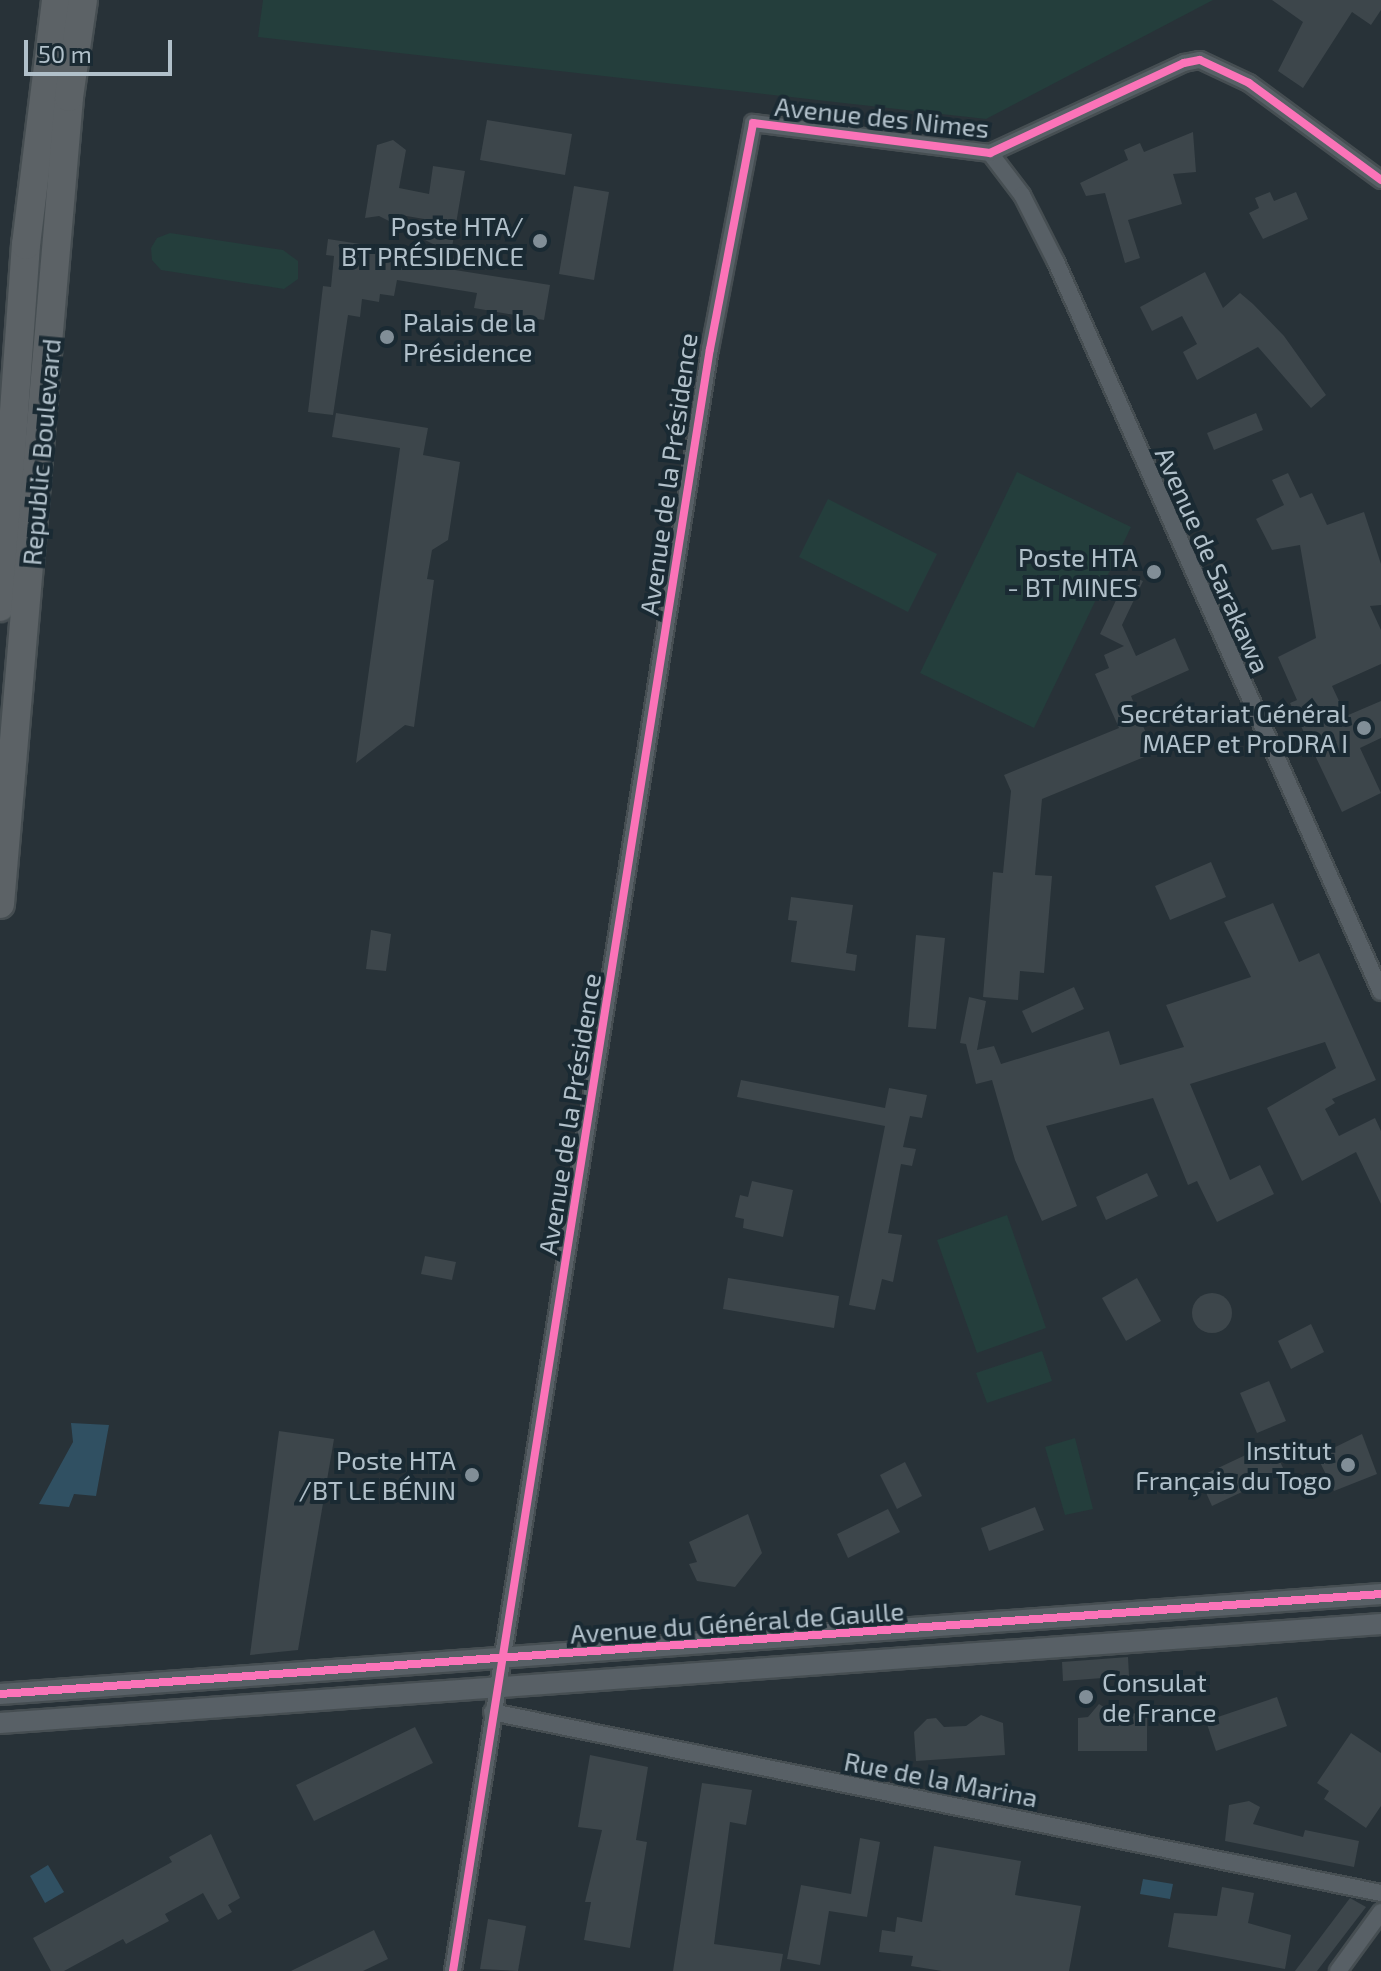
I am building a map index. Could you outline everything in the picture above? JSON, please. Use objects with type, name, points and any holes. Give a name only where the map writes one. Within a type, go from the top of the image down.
[{"type":"highway","name":"Republic Boulevard","points":[[0,607],[26,245],[56,0]]},
{"type":"highway","name":"Republic Boulevard","points":[[0,904],[69,97],[83,0]]},
{"type":"street","name":"Avenue des Nimes","points":[[753,123],[990,153],[1184,63],[1200,60],[1249,83],[1381,180]]},
{"type":"street","name":"Avenue de la Présidence","points":[[453,1971],[499,1660],[671,622],[733,212],[753,123]]},
{"type":"street","name":"Avenue de Sarakawa","points":[[990,153],[1022,195],[1056,262],[1381,992]]},
{"type":"street","name":"Avenue du Général de Gaulle","points":[[0,1694],[1129,1615],[1381,1594]]},
{"type":"street","points":[[1129,1615],[1133,1641]]},
{"type":"street","points":[[1077,1618],[1080,1645]]},
{"type":"street","name":"Avenue du Général de Gaulle","points":[[0,1723],[495,1690],[1381,1624]]},
{"type":"street","name":"Rue de la Marina","points":[[492,1712],[1381,1893]]},
{"type":"street","points":[[1338,1971],[1381,1912]]},
{"type":"green space","points":[[263,0],[1213,0],[986,119],[258,37]]},
{"type":"green space","points":[[170,233],[283,250],[298,261],[298,279],[284,289],[161,270],[152,260],[151,248],[157,238]]},
{"type":"green space","points":[[1017,472],[1131,527],[1034,728],[920,673]]},
{"type":"green space","points":[[828,499],[937,554],[908,612],[799,557]]},
{"type":"green space","points":[[1007,1215],[1046,1328],[977,1353],[937,1240]]},
{"type":"green space","points":[[1042,1351],[1052,1381],[987,1403],[976,1373]]},
{"type":"green space","points":[[1075,1438],[1093,1509],[1065,1515],[1045,1447]]},
{"type":"water","points":[[71,1423],[109,1425],[96,1496],[74,1494],[69,1507],[39,1504],[73,1442]]},
{"type":"water","points":[[48,1865],[64,1892],[45,1903],[30,1876]]},
{"type":"water","points":[[1143,1879],[1173,1884],[1170,1899],[1140,1894]]},
{"type":"building","points":[[1272,0],[1381,0],[1381,10],[1371,25],[1352,12],[1303,88],[1278,71],[1303,22]]},
{"type":"building","points":[[487,120],[572,134],[565,175],[480,160]]},
{"type":"building","points":[[1193,132],[1196,172],[1173,174],[1182,204],[1128,220],[1140,258],[1125,263],[1105,193],[1086,196],[1080,183],[1128,160],[1124,150],[1140,143],[1144,152]]},
{"type":"building","points":[[393,140],[406,150],[399,188],[429,194],[433,166],[465,171],[451,253],[421,238],[424,219],[395,214],[393,223],[379,216],[365,218],[377,145]]},
{"type":"building","points":[[574,186],[609,192],[594,280],[559,274]]},
{"type":"building","points":[[1270,192],[1274,201],[1296,192],[1308,219],[1263,239],[1249,213],[1259,208],[1255,198]]},
{"type":"building","points":[[328,239],[456,259],[455,270],[550,285],[544,320],[474,308],[477,293],[397,280],[394,296],[380,294],[379,302],[362,299],[360,317],[348,315],[333,415],[308,412],[323,286],[331,287],[334,256],[326,255]]},
{"type":"building","points":[[1205,272],[1223,308],[1240,293],[1284,336],[1326,395],[1311,408],[1258,347],[1197,380],[1183,352],[1197,344],[1182,316],[1152,331],[1140,307]]},
{"type":"building","points":[[336,413],[428,428],[423,455],[460,462],[448,540],[432,550],[427,579],[434,580],[414,727],[405,725],[356,763],[400,448],[332,437]]},
{"type":"building","points":[[1256,413],[1263,430],[1214,450],[1207,433]]},
{"type":"building","points":[[1288,473],[1300,498],[1312,493],[1327,525],[1364,512],[1381,564],[1381,605],[1370,606],[1381,630],[1381,664],[1332,686],[1346,716],[1381,701],[1381,738],[1360,748],[1381,793],[1342,812],[1290,703],[1297,700],[1278,657],[1316,638],[1300,545],[1272,550],[1256,519],[1284,505],[1272,480]]},
{"type":"building","points":[[1128,575],[1143,581],[1122,625],[1136,656],[1175,638],[1189,670],[1131,696],[1154,753],[1042,799],[1035,875],[1052,876],[1044,973],[1020,971],[1018,1000],[983,997],[993,872],[1003,873],[1011,791],[1004,775],[1119,728],[1095,674],[1109,668],[1104,655],[1124,646],[1100,634]]},
{"type":"building","points":[[1211,862],[1226,897],[1170,920],[1155,886]]},
{"type":"building","points":[[791,897],[853,905],[846,953],[857,955],[855,971],[791,962],[797,921],[788,920]]},
{"type":"building","points":[[1273,903],[1299,962],[1319,953],[1376,1080],[1332,1099],[1335,1103],[1325,1109],[1339,1136],[1375,1118],[1381,1131],[1381,1204],[1356,1152],[1302,1181],[1267,1108],[1336,1068],[1325,1042],[1190,1084],[1230,1180],[1260,1165],[1274,1194],[1217,1222],[1197,1181],[1188,1185],[1153,1098],[1046,1126],[1077,1206],[1042,1221],[1015,1160],[992,1080],[976,1084],[966,1044],[960,1043],[969,997],[986,1001],[977,1050],[994,1046],[1001,1064],[1109,1031],[1120,1065],[1184,1047],[1166,1005],[1251,977],[1224,922]]},
{"type":"building","points":[[371,930],[391,934],[386,971],[366,969]]},
{"type":"building","points":[[916,935],[945,938],[936,1029],[908,1027]]},
{"type":"building","points":[[1074,987],[1084,1009],[1032,1033],[1022,1011]]},
{"type":"building","points":[[741,1080],[885,1108],[889,1088],[927,1095],[922,1118],[910,1116],[903,1147],[916,1149],[912,1166],[901,1164],[888,1233],[902,1235],[893,1282],[882,1279],[875,1310],[849,1305],[885,1126],[737,1097]]},
{"type":"building","points":[[1147,1173],[1158,1196],[1106,1220],[1096,1197]]},
{"type":"building","points":[[752,1181],[793,1190],[783,1237],[743,1228],[744,1219],[735,1217],[740,1195],[748,1197]]},
{"type":"building","points":[[425,1256],[456,1262],[452,1280],[421,1274]]},
{"type":"building","points":[[728,1278],[839,1296],[834,1328],[723,1309]]},
{"type":"building","points":[[1137,1278],[1161,1321],[1126,1341],[1102,1298]]},
{"type":"building","points":[[1212,1293],[1226,1299],[1232,1313],[1226,1327],[1212,1333],[1198,1327],[1192,1313],[1198,1299]]},
{"type":"building","points":[[1311,1324],[1324,1352],[1291,1369],[1278,1341]]},
{"type":"building","points":[[1269,1381],[1286,1421],[1257,1433],[1240,1393]]},
{"type":"building","points":[[279,1431],[334,1439],[298,1650],[250,1655]]},
{"type":"building","name":"Institut Français du Togo","points":[[1362,1434],[1377,1474],[1334,1491],[1317,1456]]},
{"type":"building","points":[[1271,1443],[1285,1472],[1212,1506],[1199,1477]]},
{"type":"building","points":[[905,1462],[922,1496],[897,1509],[880,1475]]},
{"type":"building","points":[[1035,1507],[1044,1530],[989,1551],[981,1528]]},
{"type":"building","points":[[888,1509],[900,1532],[848,1558],[837,1534]]},
{"type":"building","points":[[748,1514],[762,1553],[735,1587],[697,1581],[689,1564],[697,1562],[689,1542]]},
{"type":"building","points":[[1128,1657],[1129,1676],[1063,1681],[1062,1662]]},
{"type":"building","points":[[1277,1697],[1287,1726],[1216,1751],[1206,1721]]},
{"type":"building","points":[[1099,1704],[1115,1714],[1147,1713],[1147,1751],[1078,1751],[1078,1718],[1088,1717]]},
{"type":"building","points":[[981,1715],[1003,1723],[1005,1755],[916,1761],[914,1732],[927,1719],[936,1718],[944,1727],[966,1726]]},
{"type":"building","points":[[415,1727],[433,1763],[314,1821],[296,1785]]},
{"type":"building","points":[[1351,1733],[1381,1753],[1381,1806],[1366,1828],[1324,1799],[1329,1791],[1317,1783]]},
{"type":"building","points":[[590,1755],[648,1767],[636,1840],[647,1842],[630,1948],[584,1940],[591,1902],[585,1902],[602,1830],[578,1827]]},
{"type":"building","points":[[702,1783],[752,1790],[746,1825],[730,1822],[714,1944],[783,1954],[780,1971],[673,1971]]},
{"type":"building","points":[[1249,1801],[1260,1807],[1253,1824],[1303,1837],[1305,1830],[1359,1841],[1354,1867],[1225,1841],[1229,1805]]},
{"type":"building","points":[[211,1834],[240,1898],[228,1905],[232,1912],[218,1920],[203,1893],[165,1914],[169,1921],[126,1944],[123,1939],[64,1971],[51,1971],[33,1938],[172,1862],[169,1857]]},
{"type":"building","points":[[860,1838],[880,1842],[867,1917],[829,1911],[820,1965],[787,1959],[801,1885],[851,1894]]},
{"type":"building","points":[[934,1846],[1021,1861],[1015,1895],[1081,1906],[1069,1971],[942,1971],[911,1966],[913,1956],[879,1952],[882,1930],[895,1932],[897,1917],[922,1922]]},
{"type":"building","points":[[1222,1887],[1254,1893],[1248,1923],[1291,1935],[1285,1969],[1168,1947],[1174,1913],[1217,1916]]},
{"type":"building","points":[[1350,1898],[1366,1907],[1317,1971],[1295,1971]]},
{"type":"building","points":[[488,1919],[526,1926],[518,1971],[480,1969]]},
{"type":"building","points":[[374,1930],[388,1959],[363,1971],[291,1971]]},
{"type":"cycle path","points":[[453,1971],[710,349],[753,123],[990,153],[1184,63],[1200,60],[1249,83],[1381,180]]},
{"type":"cycle path","points":[[0,1694],[1381,1594]]},
{"type":"place","name":"Poste HTA/ BT PRÉSIDENCE","points":[[540,241]]},
{"type":"place","name":"Palais de la Présidence","points":[[387,337]]},
{"type":"place","name":"Poste HTA - BT MINES","points":[[1154,572]]},
{"type":"place","name":"Secrétariat Général MAEP et ProDRA I","points":[[1364,728]]},
{"type":"place","name":"Institut Français du Togo","points":[[1348,1465]]},
{"type":"place","name":"Poste HTA /BT LE BÉNIN","points":[[472,1475]]},
{"type":"place","name":"Consulat de France","points":[[1086,1697]]}]
